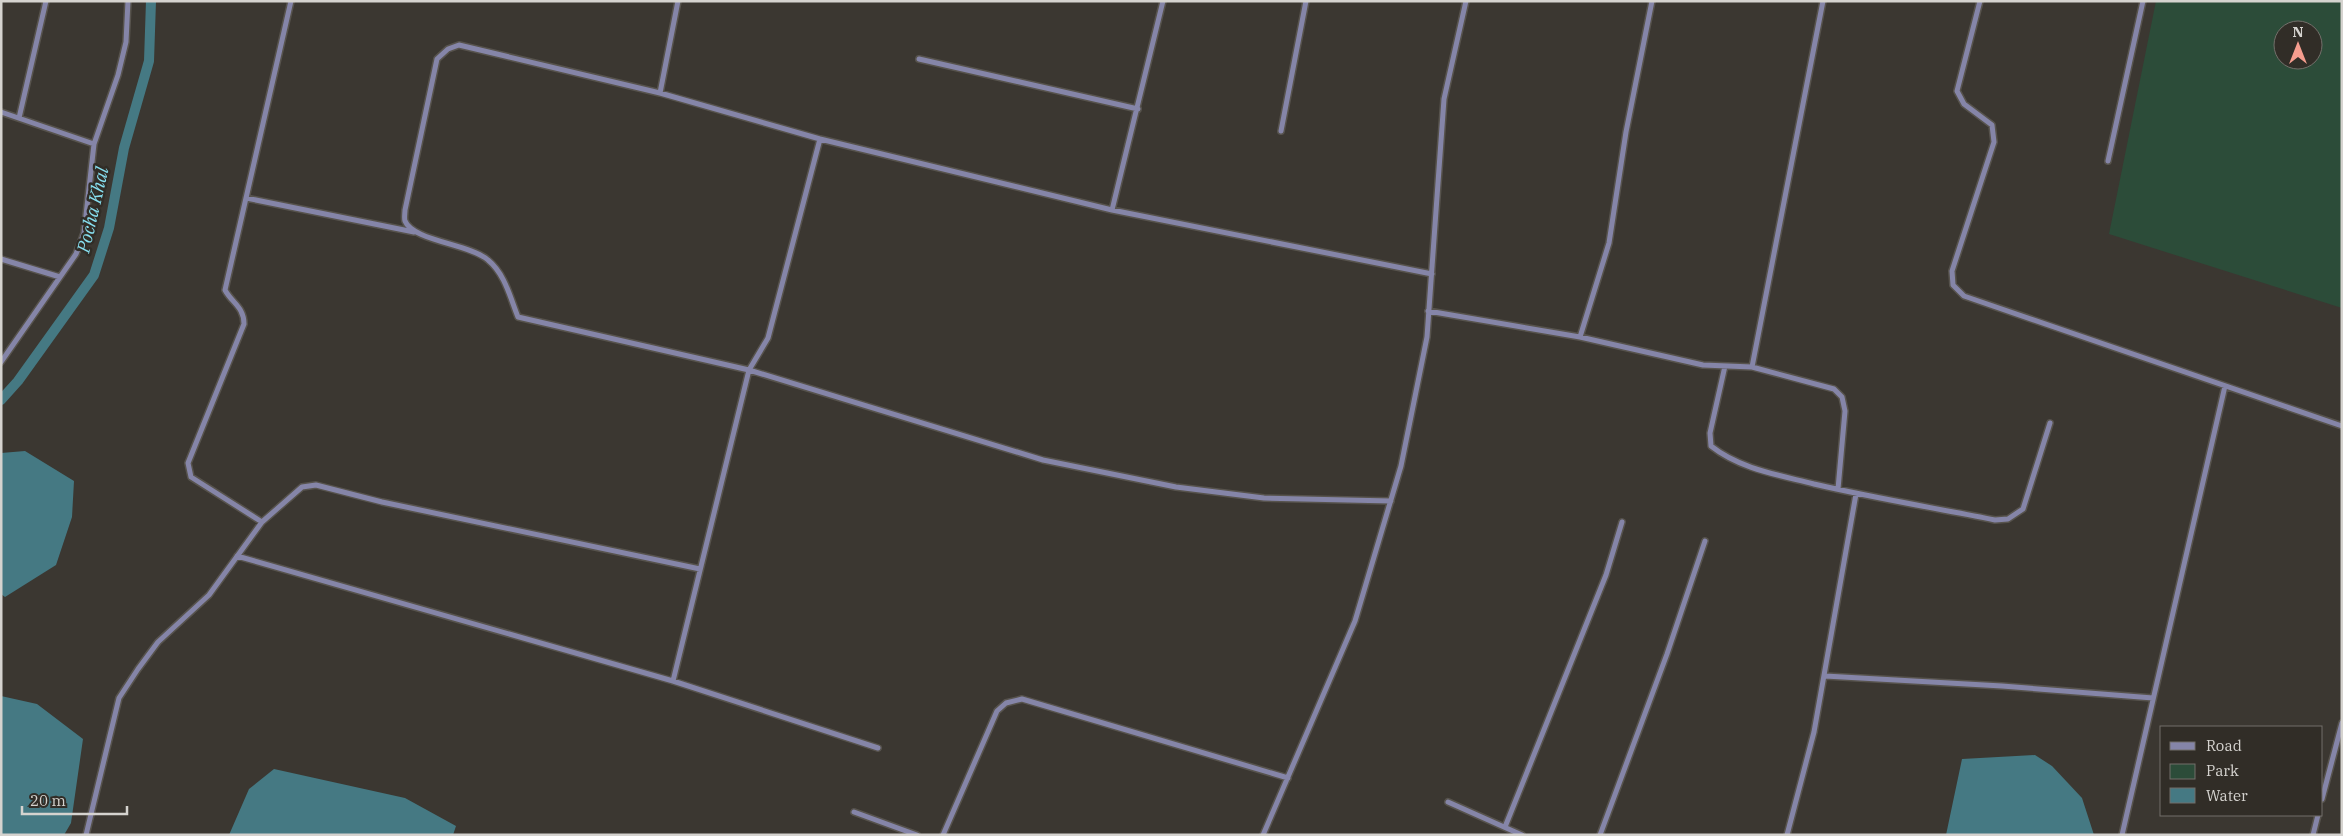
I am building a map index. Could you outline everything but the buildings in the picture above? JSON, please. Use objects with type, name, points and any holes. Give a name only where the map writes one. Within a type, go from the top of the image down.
[{"type":"street","points":[[20,118],[46,1]]},
{"type":"street","points":[[2,360],[76,254],[84,233],[94,144],[118,75],[126,42],[128,1]]},
{"type":"street","points":[[262,522],[192,477],[188,463],[244,324],[242,309],[229,297],[225,290],[291,1]]},
{"type":"street","points":[[660,94],[678,1]]},
{"type":"street","points":[[1112,210],[1163,1]]},
{"type":"street","points":[[1280,131],[1306,1]]},
{"type":"street","points":[[1263,835],[1355,621],[1401,466],[1427,336],[1444,99],[1466,1]]},
{"type":"street","points":[[1580,337],[1609,243],[1626,132],[1652,1]]},
{"type":"street","points":[[1752,367],[1823,1]]},
{"type":"street","points":[[1980,1],[1957,90],[1964,104],[1992,126],[1994,142],[1952,271],[1953,285],[1964,296],[2342,426]]},
{"type":"street","points":[[2108,161],[2143,1]]},
{"type":"street","points":[[414,232],[406,221],[405,210],[437,59],[448,49],[459,45],[660,94],[820,139],[1112,210],[1432,274]]},
{"type":"street","points":[[919,58],[1138,109]]},
{"type":"street","points":[[1,112],[94,144]]},
{"type":"street","points":[[674,681],[749,370],[768,338],[820,139]]},
{"type":"street","points":[[246,198],[414,232],[476,251],[489,260],[502,275],[518,317],[749,370],[1043,460],[1176,487],[1244,495],[1391,501]]},
{"type":"street","points":[[1,259],[60,277]]},
{"type":"street","points":[[1428,311],[1580,337],[1703,365],[1752,367],[1834,389],[1842,397],[1844,411],[1838,489]]},
{"type":"street","points":[[1725,366],[1710,433],[1711,446],[1724,456],[1765,472],[1856,494],[1996,520],[2008,519],[2023,509],[2050,423]]},
{"type":"street","points":[[2122,835],[2225,386]]},
{"type":"street","points":[[86,835],[119,698],[158,642],[209,595],[262,522],[302,487],[316,486],[382,502],[700,569]]},
{"type":"street","points":[[1787,835],[1814,732],[1856,494]]},
{"type":"street","points":[[1505,827],[1606,575],[1622,522]]},
{"type":"street","points":[[1600,835],[1667,654],[1705,541]]},
{"type":"street","points":[[237,556],[674,681],[878,748]]},
{"type":"street","points":[[1825,676],[2002,686],[2154,698]]},
{"type":"street","points":[[943,835],[997,710],[1006,703],[1022,700],[1288,778]]},
{"type":"street","points":[[2323,795],[2342,723]]},
{"type":"street","points":[[1448,802],[1519,834]]},
{"type":"street","points":[[854,812],[917,835]]},
{"type":"street","points":[[2313,835],[2318,816]]},
{"type":"green space","points":[[2156,1],[2342,1],[2342,308],[2109,234]]},
{"type":"water","points":[[25,451],[74,481],[72,517],[56,565],[5,597],[1,594],[1,453]]},
{"type":"water","points":[[1,696],[37,704],[83,739],[71,823],[64,835],[1,835]]},
{"type":"water","points":[[2035,755],[2052,766],[2082,798],[2094,835],[1946,835],[1962,759]]},
{"type":"water","points":[[274,769],[405,798],[456,826],[453,835],[229,835],[249,789]]},
{"type":"waterway","name":"Pocha Khal","points":[[1,400],[18,381],[94,275],[109,228],[124,148],[149,61],[151,1]]}]
